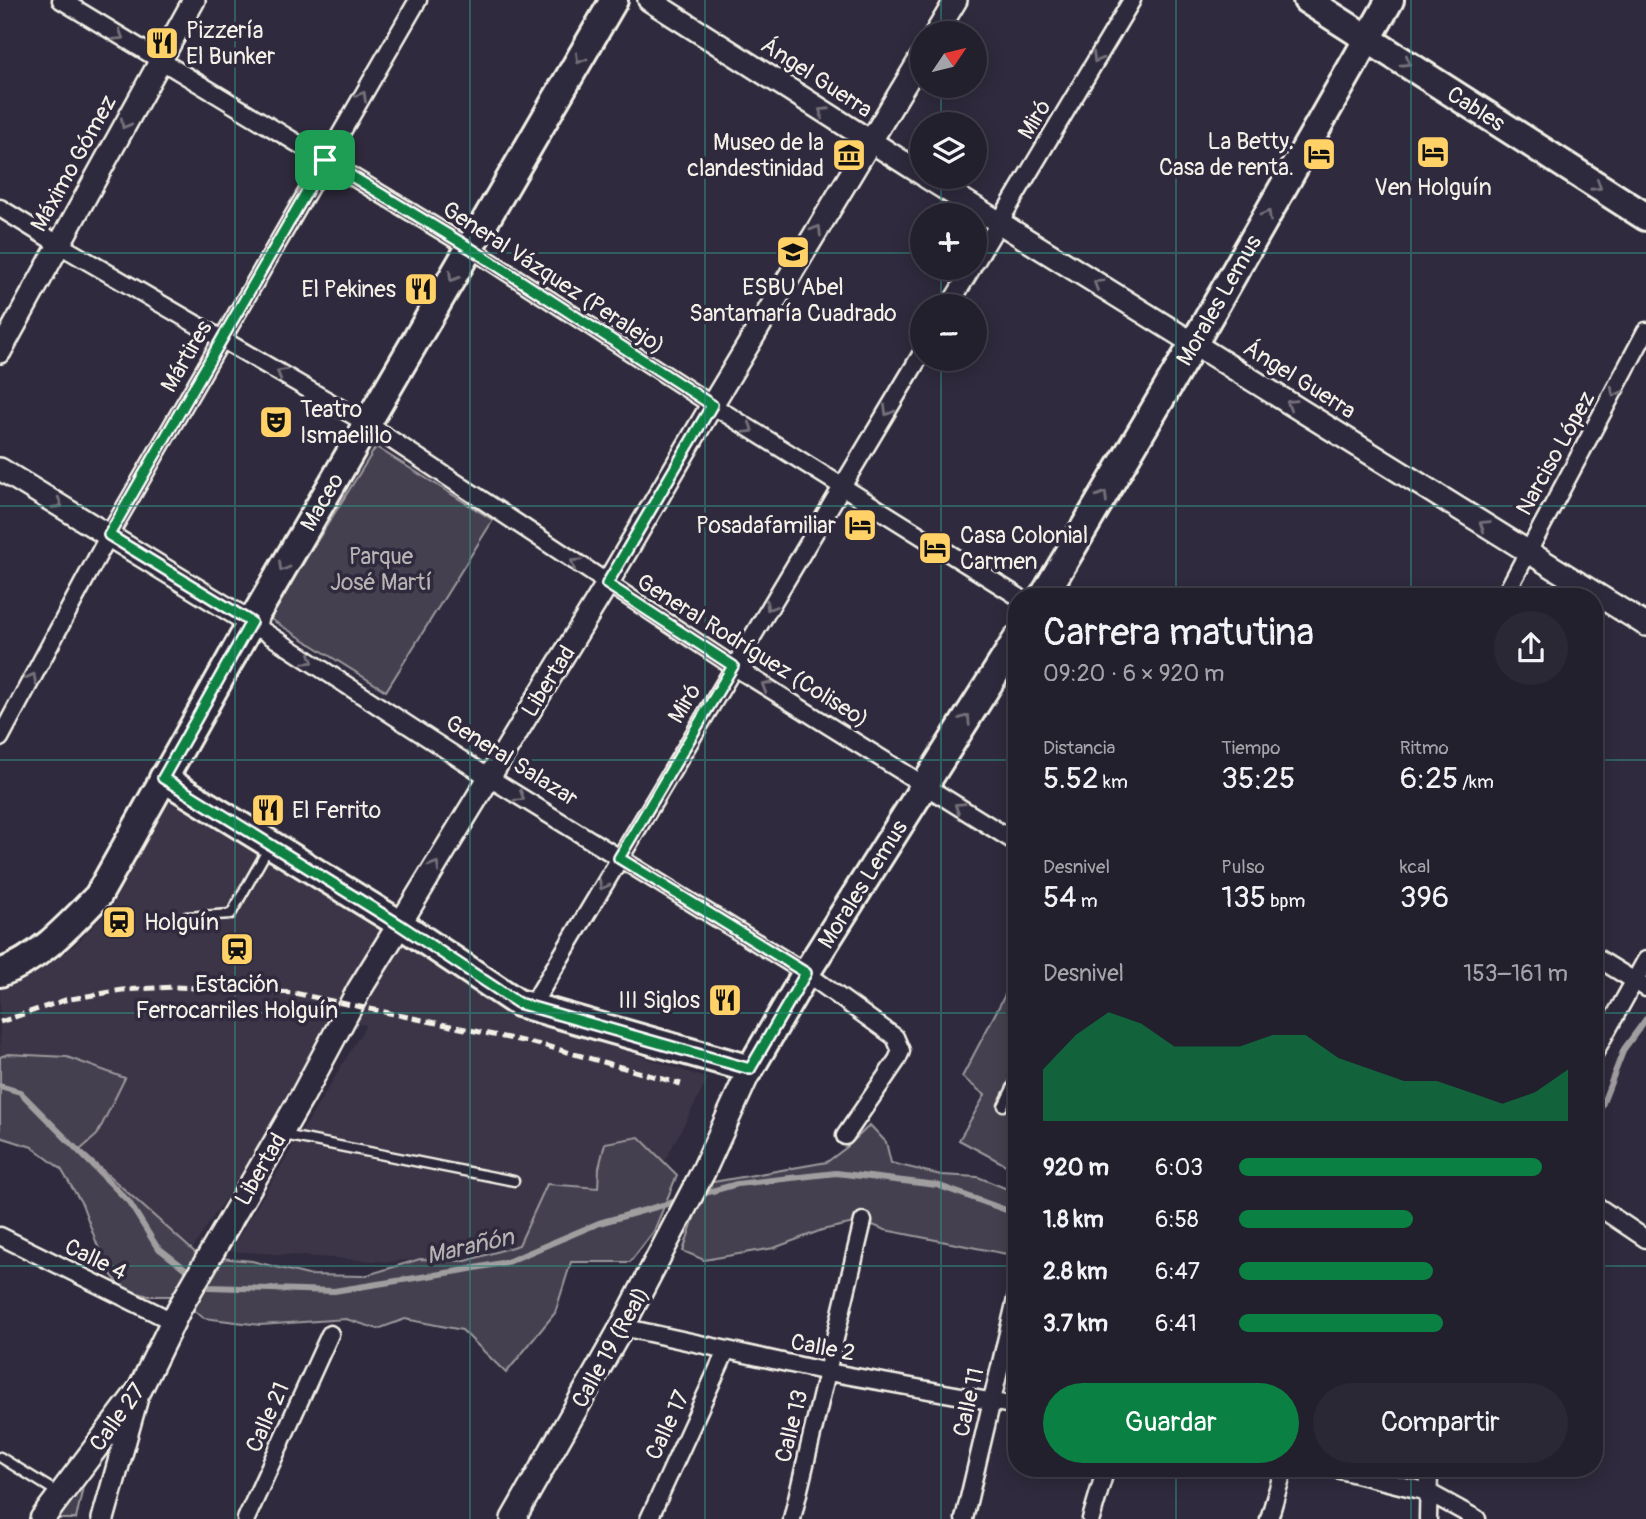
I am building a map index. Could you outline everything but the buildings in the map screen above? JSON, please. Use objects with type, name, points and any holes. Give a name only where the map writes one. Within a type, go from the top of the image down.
[{"type":"main road","name":"Maceo","points":[[0,973],[18,967],[65,930],[97,896],[251,622],[614,0]]},
{"type":"main road","name":"Cables","points":[[1307,0],[1646,217]]},
{"type":"main road","name":"Morales Lemus","points":[[1048,588],[1194,343],[1390,0]]},
{"type":"main road","name":"Morales Lemus","points":[[702,1172],[750,1069],[806,973],[1008,653]]},
{"type":"main road","points":[[163,778],[400,925],[518,1003],[750,1069]]},
{"type":"main road","name":"Libertad","points":[[176,1315],[281,1134],[359,990],[400,925]]},
{"type":"main road","name":"Calle 19 (Real)","points":[[513,1519],[622,1327],[702,1172]]},
{"type":"main road","name":"Calle 27","points":[[42,1519],[140,1389],[176,1315]]},
{"type":"street","name":"General Vázquez (Peralejo)","points":[[61,0],[470,248],[712,405],[1008,590]]},
{"type":"street","name":"Máximo Gómez","points":[[0,352],[194,0]]},
{"type":"street","name":"Mártires","points":[[0,738],[109,535],[418,0]]},
{"type":"street","name":"Ángel Guerra","points":[[649,0],[910,167]]},
{"type":"street","points":[[943,21],[956,0]]},
{"type":"street","name":"Miró","points":[[987,242],[1132,0]]},
{"type":"street","name":"Libertad","points":[[400,925],[910,76]]},
{"type":"street","name":"Ángel Guerra","points":[[945,189],[1586,588]]},
{"type":"street","name":"General Rodríguez (Coliseo)","points":[[0,208],[366,423],[733,666],[1008,837]]},
{"type":"street","name":"Narciso López","points":[[1509,588],[1646,331]]},
{"type":"street","name":"Miró","points":[[531,1007],[911,371]]},
{"type":"street","name":"General Salazar","points":[[0,469],[251,622],[488,777],[806,973],[895,1037],[901,1051],[845,1136]]},
{"type":"street","name":"Ángel Guerra","points":[[1603,598],[1646,625]]},
{"type":"street","points":[[1603,1040],[1640,984],[1646,960]]},
{"type":"street","points":[[1603,961],[1640,984]]},
{"type":"street","points":[[1603,1210],[1646,1239]]},
{"type":"street","name":"Calle 13","points":[[792,1519],[863,1221]]},
{"type":"street","name":"Calle 4","points":[[0,1236],[176,1315]]},
{"type":"street","name":"Calle 2","points":[[622,1327],[726,1351],[1008,1404]]},
{"type":"street","name":"Calle 11","points":[[964,1519],[1008,1333]]},
{"type":"street","name":"Calle 21","points":[[246,1519],[330,1334]]},
{"type":"street","name":"Calle 17","points":[[649,1519],[726,1351]]},
{"type":"street","points":[[103,1519],[140,1389]]},
{"type":"street","points":[[1091,1519],[1103,1477]]},
{"type":"street","points":[[1269,1519],[1281,1477]]},
{"type":"street","points":[[1368,1477],[1428,1492],[1477,1519]]},
{"type":"street","points":[[1428,1519],[1429,1477]]},
{"type":"lane","points":[[186,917],[230,914],[270,844]]},
{"type":"lane","points":[[1003,1105],[1008,1095]]},
{"type":"lane","points":[[281,1134],[514,1181]]},
{"type":"lane","points":[[0,1457],[60,1494]]},
{"type":"shaded area","points":[[169,800],[518,1014],[708,1079],[658,1174],[519,1245],[493,1250],[389,1262],[230,1251],[366,1025],[332,1019],[284,1107],[193,1248],[138,1203],[0,1072],[0,988],[28,978],[76,944],[112,906]]},
{"type":"green space","name":"Parque José Martí","points":[[376,447],[493,520],[386,691],[269,618]]},
{"type":"green space","points":[[1008,989],[1008,1166],[959,1140],[985,1095],[962,1077]]},
{"type":"green space","points":[[8,1054],[67,1057],[125,1078],[97,1135],[80,1150],[199,1256],[252,1261],[308,1275],[364,1276],[420,1259],[466,1261],[519,1245],[547,1184],[598,1188],[605,1143],[639,1137],[677,1175],[654,1231],[630,1262],[571,1262],[555,1313],[506,1373],[462,1330],[405,1319],[378,1329],[346,1319],[260,1325],[204,1318],[172,1296],[149,1296],[123,1289],[106,1268],[82,1204],[61,1169],[32,1147],[0,1137],[0,1057]]},
{"type":"green space","points":[[870,1125],[886,1142],[891,1163],[941,1175],[978,1177],[1008,1189],[1008,1254],[885,1230],[863,1221],[822,1230],[774,1248],[704,1260],[683,1251],[708,1183],[827,1162]]},
{"type":"green space","points":[[86,1473],[76,1519],[59,1519]]},
{"type":"waterway","name":"Marañón","points":[[1603,1103],[1624,1049],[1646,1019]]},
{"type":"waterway","name":"Marañón","points":[[0,1086],[20,1092],[129,1202],[157,1247],[209,1287],[334,1291],[459,1271],[507,1262],[599,1223],[681,1200]]},
{"type":"waterway","name":"Marañón","points":[[698,1195],[737,1184],[836,1173],[937,1185],[1008,1211]]},
{"type":"railway","points":[[0,1022],[65,1000],[122,990],[173,987],[294,993],[546,1046],[681,1084]]},
{"type":"place","name":"Pizzería El Bunker","points":[[162,43]]},
{"type":"place","name":"Ven Holguín","points":[[1433,152]]},
{"type":"place","name":"La Betty. Casa de renta.","points":[[1319,154]]},
{"type":"place","name":"Museo de la clandestinidad","points":[[849,155]]},
{"type":"place","name":"ESBU Abel Santamaría Cuadrado","points":[[793,252]]},
{"type":"place","name":"El Pekines","points":[[421,289]]},
{"type":"place","name":"Teatro Ismaelillo","points":[[276,422]]},
{"type":"place","name":"Posadafamiliar","points":[[860,525]]},
{"type":"place","name":"Casa Colonial Carmen","points":[[935,548]]},
{"type":"place","name":"El Ferrito","points":[[268,810]]},
{"type":"place","name":"Holguín","points":[[119,922]]},
{"type":"place","name":"Estación Ferrocarriles Holguín","points":[[237,949]]},
{"type":"place","name":"III Siglos","points":[[725,1000]]},
{"type":"route","points":[[325,160],[470,248],[712,405],[607,584],[733,666],[619,858],[806,973],[750,1069],[518,1003],[400,925],[163,778],[251,622],[109,535],[325,160]]}]
